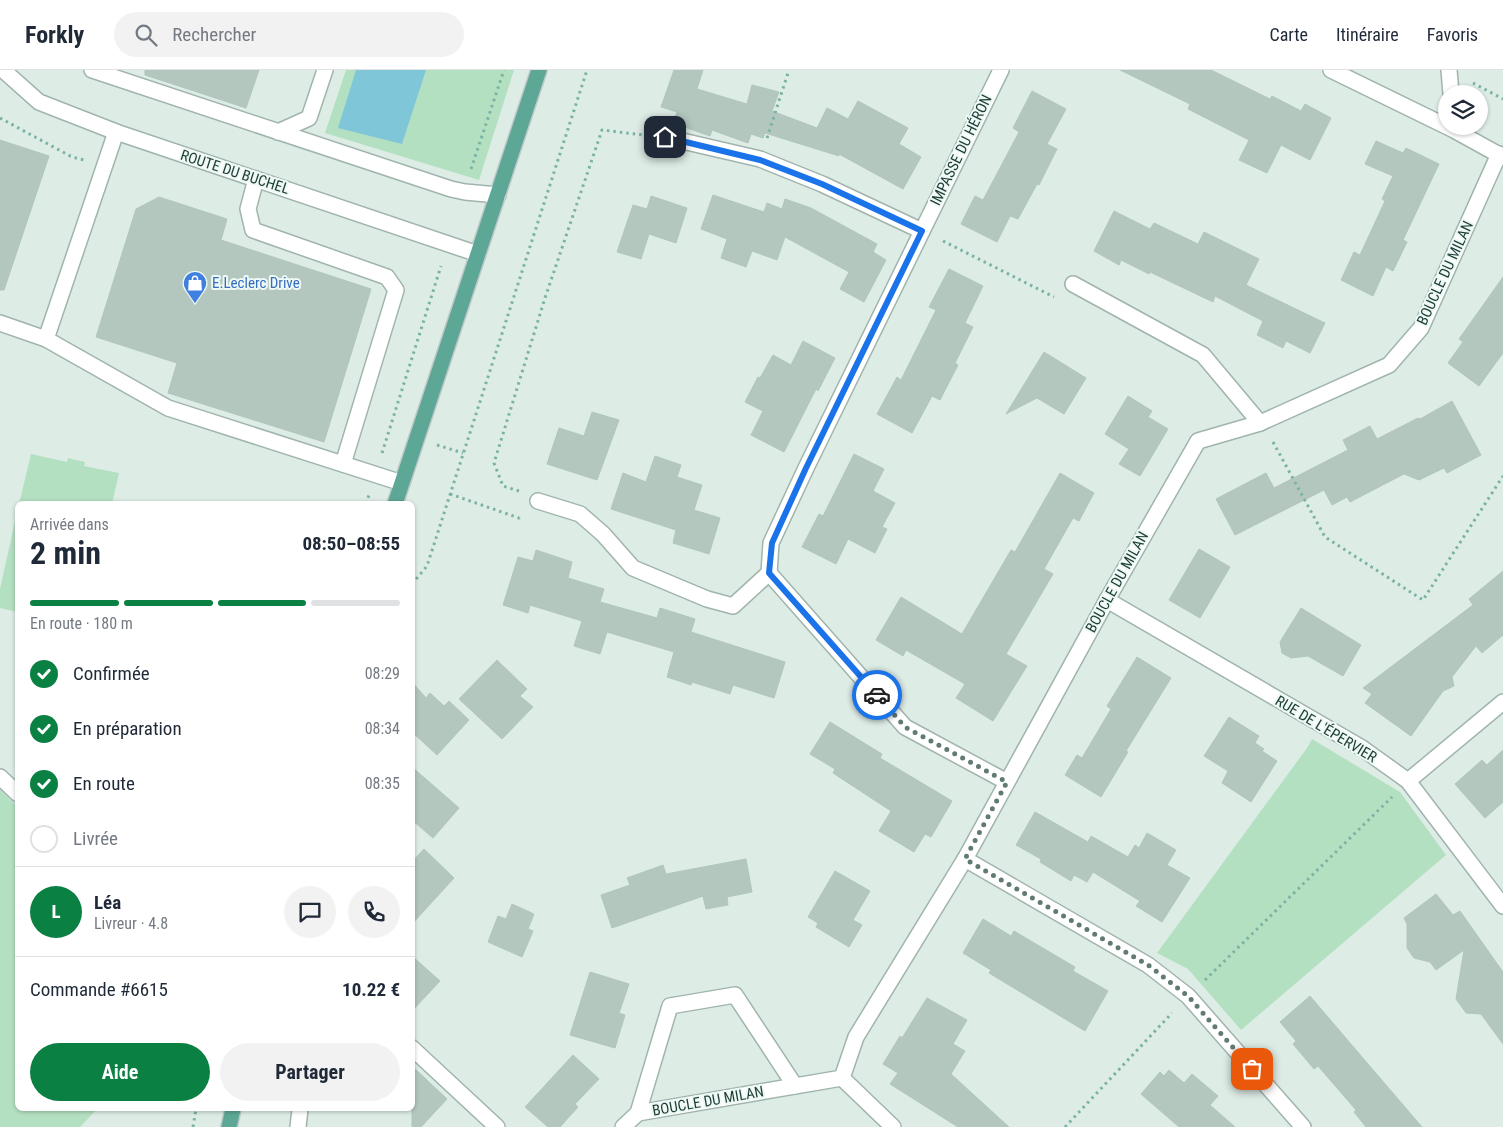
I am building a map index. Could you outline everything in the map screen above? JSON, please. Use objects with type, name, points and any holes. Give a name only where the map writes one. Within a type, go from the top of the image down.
[{"type":"main road","points":[[396,501],[539,70]]},
{"type":"main road","points":[[229,1127],[233,1111]]},
{"type":"street","name":"ROUTE DU BUCHEL","points":[[3,70],[38,102],[116,132],[478,254]]},
{"type":"street","points":[[92,70],[465,192],[498,195]]},
{"type":"street","points":[[278,132],[309,118],[325,70]]},
{"type":"street","name":"IMPASSE DU HÉRON","points":[[769,573],[772,543],[810,459],[1001,70]]},
{"type":"street","points":[[1331,70],[1438,120]]},
{"type":"street","points":[[1449,70],[1450,85]]},
{"type":"street","points":[[46,339],[116,132]]},
{"type":"street","points":[[1466,135],[1501,156]]},
{"type":"street","points":[[665,137],[760,160],[822,184],[922,231]]},
{"type":"street","name":"BOUCLE DU MILAN","points":[[794,1086],[735,995],[670,1006],[638,1113],[842,1078],[856,1037],[965,859],[1107,600],[1198,441],[1260,423],[1388,365],[1421,328],[1501,156]]},
{"type":"street","points":[[256,179],[248,209],[253,230],[387,277],[396,290],[343,464]]},
{"type":"street","points":[[1073,284],[1203,356],[1260,423]]},
{"type":"street","points":[[0,323],[46,339],[168,408],[402,483]]},
{"type":"street","points":[[538,501],[580,514],[603,534],[633,568],[707,599],[733,606],[769,573],[905,727],[1007,782]]},
{"type":"street","name":"RUE DE L'ÉPERVIER","points":[[1107,600],[1362,748],[1408,781],[1503,906]]},
{"type":"street","points":[[1408,781],[1503,702]]},
{"type":"street","points":[[0,777],[15,791]]},
{"type":"street","points":[[965,859],[1148,965],[1188,996],[1303,1127]]},
{"type":"street","points":[[415,1051],[497,1127]]},
{"type":"street","points":[[842,1078],[893,1127]]},
{"type":"street","points":[[298,1127],[300,1111]]},
{"type":"street","points":[[623,1127],[638,1113]]},
{"type":"path","points":[[465,192],[504,70]]},
{"type":"path","points":[[415,580],[427,566],[588,70]]},
{"type":"path","points":[[760,160],[789,70]]},
{"type":"path","points":[[1468,80],[1503,99]]},
{"type":"path","points":[[0,118],[72,157],[104,166]]},
{"type":"path","points":[[450,494],[519,518],[538,501],[522,492],[503,486],[494,463],[545,298],[602,130],[665,137]]},
{"type":"path","points":[[922,231],[1062,301],[1073,284]]},
{"type":"path","points":[[367,501],[448,244]]},
{"type":"path","points":[[1260,423],[1276,448],[1325,537],[1423,600],[1503,476]]},
{"type":"path","points":[[1065,1127],[1188,996],[1408,781]]},
{"type":"path","points":[[193,1127],[196,1111]]},
{"type":"green space","points":[[346,70],[514,70],[479,180],[325,133]]},
{"type":"green space","points":[[31,454],[67,462],[68,458],[85,462],[84,466],[119,473],[113,501],[20,501]]},
{"type":"green space","points":[[15,521],[15,611],[0,608],[0,589]]},
{"type":"green space","points":[[1312,739],[1400,792],[1446,855],[1241,1030],[1188,969],[1157,953]]},
{"type":"green space","points":[[0,790],[15,804],[15,1111],[95,1111],[80,1127],[0,1127]]},
{"type":"water","points":[[356,70],[426,70],[402,144],[338,128]]},
{"type":"building","points":[[145,70],[259,70],[246,108],[145,75]]},
{"type":"building","points":[[674,70],[703,70],[697,89],[747,104],[752,85],[779,92],[772,111],[817,128],[827,108],[848,119],[858,101],[908,128],[899,144],[921,157],[903,189],[839,154],[839,156],[765,133],[763,138],[751,134],[748,143],[712,130],[710,136],[673,123],[677,112],[661,107]]},
{"type":"building","points":[[1120,70],[1211,70],[1270,99],[1272,96],[1301,111],[1305,104],[1331,118],[1310,160],[1281,145],[1267,173],[1239,160],[1249,140],[1188,109],[1190,104]]},
{"type":"building","points":[[1032,91],[1066,109],[1047,144],[1057,149],[1039,185],[1037,184],[1018,219],[1010,216],[997,242],[961,224],[975,196],[983,200],[1019,132],[1013,128]]},
{"type":"building","points":[[0,140],[49,156],[4,290],[0,290]]},
{"type":"building","points":[[1376,141],[1403,153],[1406,148],[1439,164],[1403,240],[1407,242],[1393,271],[1386,267],[1373,296],[1341,280],[1354,252],[1360,255],[1385,201],[1382,199],[1393,176],[1365,164]]},
{"type":"building","points":[[713,195],[764,212],[767,203],[782,209],[785,199],[811,208],[877,244],[873,252],[886,260],[864,302],[840,289],[849,272],[785,237],[777,260],[752,251],[746,267],[721,258],[727,239],[701,229]]},
{"type":"building","points":[[651,196],[687,208],[676,243],[649,234],[641,259],[617,252],[633,205],[647,209]]},
{"type":"building","name":"E.Leclerc Drive","points":[[159,197],[227,219],[221,240],[371,289],[324,442],[168,393],[177,363],[96,337],[136,209]]},
{"type":"building","points":[[1114,211],[1150,229],[1154,223],[1198,244],[1204,232],[1259,259],[1246,285],[1325,323],[1310,353],[1286,341],[1283,348],[1257,335],[1263,321],[1215,296],[1213,302],[1121,260],[1119,265],[1094,251]]},
{"type":"building","points":[[949,269],[983,286],[965,323],[973,327],[955,363],[958,365],[940,400],[932,396],[912,433],[877,414],[897,377],[901,380],[936,310],[929,307]]},
{"type":"building","points":[[1503,277],[1503,353],[1479,386],[1448,363],[1463,342],[1459,339]]},
{"type":"building","points":[[803,341],[835,358],[818,391],[816,389],[784,452],[751,435],[763,411],[745,402],[758,377],[760,378],[773,355],[791,365]]},
{"type":"building","points":[[1044,352],[1086,378],[1064,414],[1037,398],[1006,414]]},
{"type":"building","points":[[1128,396],[1152,411],[1148,417],[1168,429],[1140,476],[1119,464],[1129,449],[1105,434]]},
{"type":"building","points":[[1452,401],[1481,455],[1447,473],[1444,468],[1419,480],[1404,474],[1350,502],[1347,497],[1332,505],[1324,490],[1235,535],[1216,499],[1266,473],[1274,488],[1348,450],[1343,440],[1370,426],[1377,439],[1418,418],[1420,419]]},
{"type":"building","points":[[592,412],[619,420],[597,480],[547,464],[559,428],[584,436]]},
{"type":"building","points":[[854,454],[884,469],[873,491],[895,503],[882,527],[887,529],[875,553],[848,539],[836,564],[802,547],[819,514],[823,516]]},
{"type":"building","points":[[655,456],[681,465],[677,477],[702,485],[694,510],[720,518],[709,554],[673,543],[676,530],[611,509],[623,473],[646,482]]},
{"type":"building","points":[[1060,473],[1094,493],[1079,521],[1073,518],[1044,569],[1053,574],[1006,654],[1027,666],[993,721],[956,698],[965,684],[906,650],[903,656],[876,640],[901,597],[962,634],[1011,550],[1015,552]]},
{"type":"building","points":[[1199,549],[1230,567],[1200,618],[1169,600]]},
{"type":"building","points":[[536,550],[572,562],[568,578],[604,589],[600,602],[657,618],[660,608],[695,619],[691,632],[785,662],[774,698],[733,685],[730,694],[692,682],[691,685],[667,677],[674,652],[607,632],[600,654],[574,646],[582,621],[530,605],[528,613],[503,605],[518,557],[533,561]]},
{"type":"building","points":[[1503,571],[1503,635],[1482,653],[1476,646],[1452,677],[1454,686],[1443,691],[1411,736],[1365,703],[1372,694],[1363,688],[1473,605],[1469,599]]},
{"type":"building","points":[[1301,608],[1361,645],[1343,676],[1308,656],[1291,658],[1282,653],[1280,642]]},
{"type":"building","points":[[1137,657],[1171,678],[1126,751],[1128,752],[1101,797],[1065,775],[1077,755],[1082,758],[1111,709],[1107,706]]},
{"type":"building","points":[[497,660],[527,689],[520,696],[533,707],[502,739],[459,699]]},
{"type":"building","points":[[415,685],[426,698],[430,693],[444,706],[449,701],[469,720],[437,755],[415,735]]},
{"type":"building","points":[[1229,717],[1259,736],[1255,743],[1264,749],[1262,751],[1277,761],[1251,802],[1222,783],[1228,771],[1204,756]]},
{"type":"building","points":[[830,722],[882,754],[880,758],[952,801],[931,837],[925,834],[914,852],[879,831],[891,811],[833,773],[835,769],[810,754]]},
{"type":"building","points":[[1503,750],[1503,802],[1485,818],[1455,784],[1482,760],[1487,765]]},
{"type":"building","points":[[415,770],[459,808],[433,838],[415,823]]},
{"type":"building","points":[[1035,812],[1088,842],[1091,836],[1128,857],[1135,845],[1139,848],[1147,833],[1176,850],[1167,865],[1190,878],[1162,922],[1136,906],[1140,901],[1093,872],[1087,882],[1074,875],[1071,881],[1040,862],[1041,859],[1016,845]]},
{"type":"building","points":[[424,849],[454,878],[415,921],[415,859]]},
{"type":"building","points":[[746,859],[752,892],[727,897],[728,905],[706,909],[703,896],[612,928],[601,895],[630,885],[627,878],[663,865],[666,874]]},
{"type":"building","points":[[835,871],[870,891],[853,920],[862,925],[849,947],[816,927],[818,923],[808,917]]},
{"type":"building","points":[[1436,894],[1453,915],[1460,911],[1503,972],[1503,1044],[1481,1014],[1466,1013],[1456,999],[1464,950],[1436,970],[1430,962],[1414,958],[1407,948],[1407,924],[1404,918]]},
{"type":"building","points":[[512,904],[534,914],[528,929],[533,931],[522,957],[488,942],[498,916],[506,919]]},
{"type":"building","points":[[983,919],[1011,936],[1014,931],[1075,967],[1073,971],[1108,991],[1085,1031],[989,973],[991,970],[963,953]]},
{"type":"building","points":[[415,959],[440,981],[415,1008]]},
{"type":"building","points":[[590,972],[629,984],[619,1013],[625,1015],[615,1048],[570,1035]]},
{"type":"building","points":[[1310,996],[1422,1127],[1366,1127],[1354,1112],[1356,1110],[1318,1066],[1314,1069],[1293,1044],[1296,1041],[1280,1022]]},
{"type":"building","points":[[927,998],[967,1020],[953,1044],[965,1051],[951,1074],[1009,1127],[958,1127],[890,1084],[898,1073],[883,1064]]},
{"type":"building","points":[[573,1055],[599,1079],[575,1104],[578,1107],[560,1127],[548,1127],[525,1107]]},
{"type":"building","points":[[415,1069],[447,1099],[421,1127],[412,1127],[412,1111],[415,1111]]},
{"type":"building","points":[[1169,1070],[1184,1083],[1192,1074],[1218,1096],[1210,1105],[1235,1127],[1179,1127],[1141,1094],[1160,1072],[1164,1076]]},
{"type":"way so far","points":[[877,695],[905,727],[1007,782],[965,859],[1148,965],[1188,996],[1252,1069]]},
{"type":"place","name":"E.Leclerc Drive","points":[[195,304]]},
{"type":"route","points":[[665,137],[760,160],[822,184],[922,231],[806,468],[772,543],[769,573],[877,695]]}]
